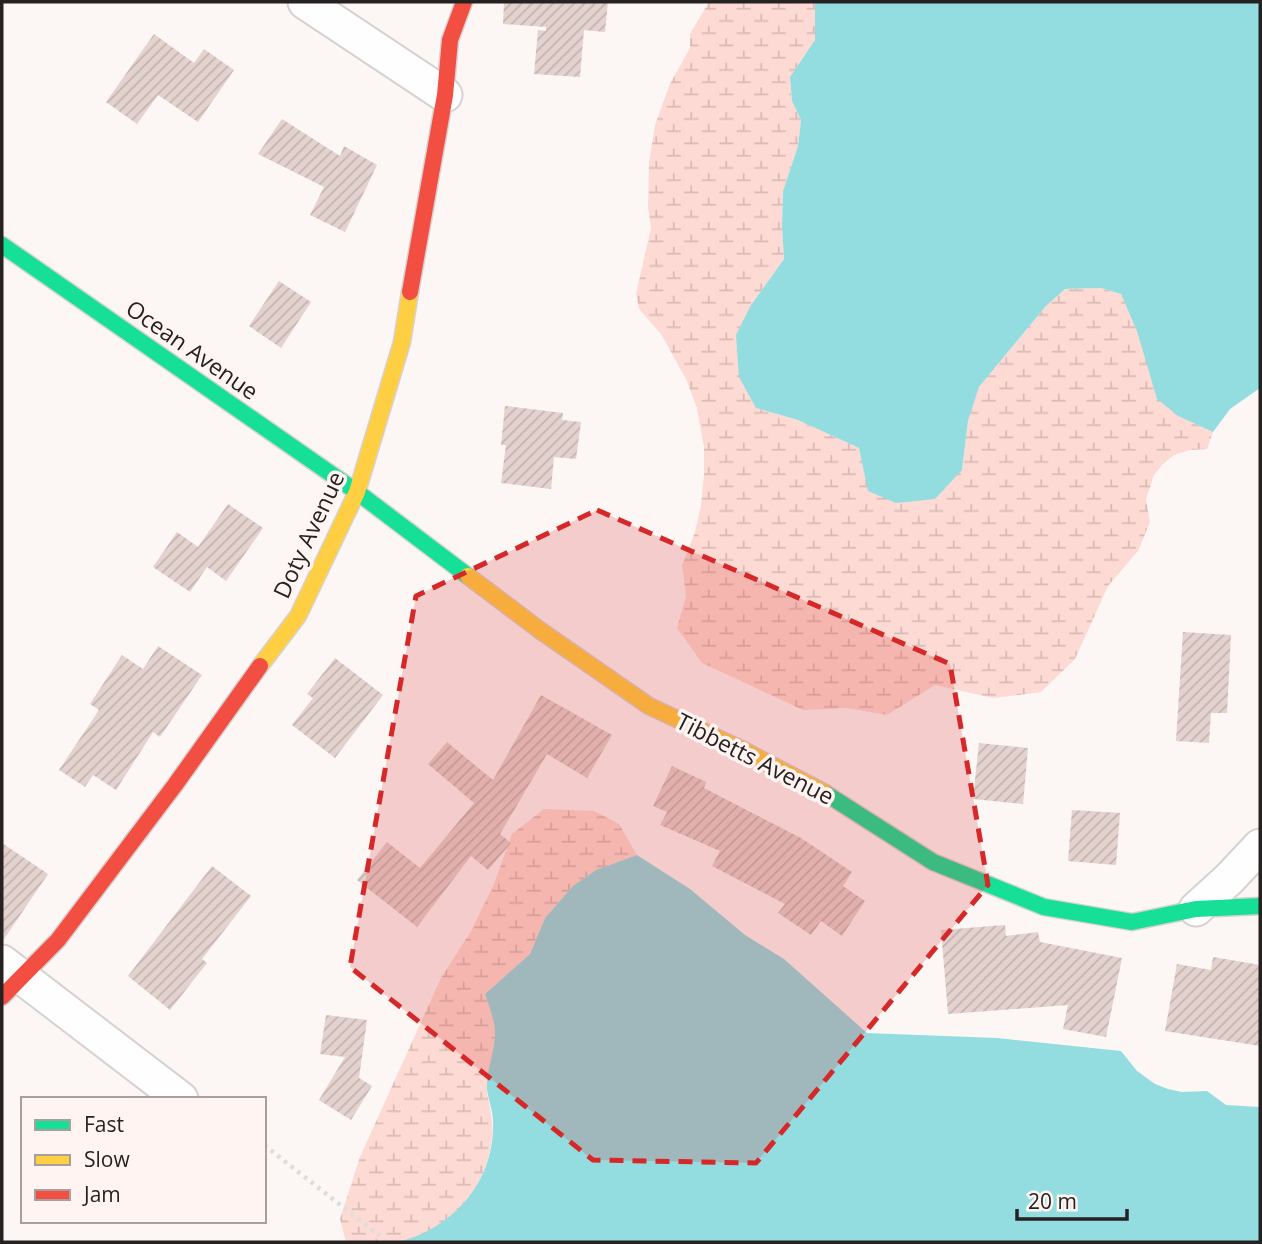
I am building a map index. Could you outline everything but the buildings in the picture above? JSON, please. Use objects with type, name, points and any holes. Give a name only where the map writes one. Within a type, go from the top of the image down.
[{"type":"street","points":[[305,2],[445,95]]},
{"type":"street","name":"Doty Avenue","points":[[8,978],[58,940],[298,616],[357,492],[402,342],[445,95],[450,40],[464,2]]},
{"type":"street","name":"Ocean Avenue","points":[[2,245],[357,492]]},
{"type":"street","name":"Tibbetts Avenue","points":[[357,492],[541,631],[649,706],[741,749],[833,797],[933,862],[1044,907],[1132,922],[1196,909],[1260,906]]},
{"type":"street","points":[[1196,909],[1260,846]]},
{"type":"street","points":[[8,978],[178,1097]]},
{"type":"path","points":[[266,1147],[380,1236]]},
{"type":"highlighted area","points":[[597,510],[950,664],[988,885],[756,1163],[593,1160],[350,967],[416,596]]},
{"type":"green space","points":[[709,2],[815,2],[815,40],[790,77],[792,101],[801,120],[798,146],[783,191],[784,259],[751,305],[756,408],[798,420],[859,448],[962,470],[968,421],[979,387],[1045,307],[1065,289],[1101,288],[1121,294],[1178,416],[1213,432],[1207,449],[1174,455],[1154,475],[1146,499],[1150,522],[1138,551],[1108,586],[1075,659],[1041,692],[993,698],[935,685],[887,715],[847,708],[803,710],[702,663],[677,628],[686,596],[682,565],[695,532],[701,505],[704,447],[697,408],[686,379],[661,334],[639,309],[636,294],[651,228],[648,207],[649,163],[655,125],[670,84],[690,48],[690,34]]},
{"type":"green space","points":[[544,809],[594,811],[619,824],[637,855],[596,870],[573,886],[545,918],[530,954],[485,994],[494,1019],[496,1035],[487,1089],[492,1136],[483,1172],[463,1204],[435,1229],[418,1237],[393,1243],[346,1242],[340,1219],[360,1157],[441,978],[471,931],[494,884],[512,834]]},
{"type":"water","points":[[815,2],[1260,2],[1260,388],[1230,409],[1213,432],[1178,416],[1157,399],[1137,331],[1121,294],[1101,288],[1065,289],[1045,307],[979,387],[968,421],[962,470],[935,499],[896,503],[868,491],[859,448],[798,420],[756,408],[739,377],[736,335],[751,305],[784,259],[783,191],[798,146],[801,120],[792,101],[790,77],[815,40]]},
{"type":"water","points":[[637,855],[690,889],[745,935],[784,959],[867,1033],[997,1038],[1121,1051],[1137,1071],[1155,1084],[1182,1092],[1207,1091],[1226,1105],[1260,1107],[1260,1242],[398,1242],[437,1226],[453,1213],[479,1182],[487,1163],[492,1143],[493,1121],[487,1083],[495,1031],[485,994],[530,954],[545,918],[573,886],[596,870]]},
{"type":"traffic: fast","points":[[2,245],[357,492],[468,576]]},
{"type":"traffic: fast","points":[[825,793],[933,862],[1044,907],[1132,922],[1196,909],[1260,906]]},
{"type":"traffic: slow","points":[[260,666],[298,616],[357,492],[402,342],[410,292]]},
{"type":"traffic: slow","points":[[468,576],[649,706],[741,749],[825,793]]},
{"type":"traffic: jam","points":[[410,292],[445,95],[450,40],[464,2]]},
{"type":"traffic: jam","points":[[2,997],[58,940],[175,785],[260,666]]}]
